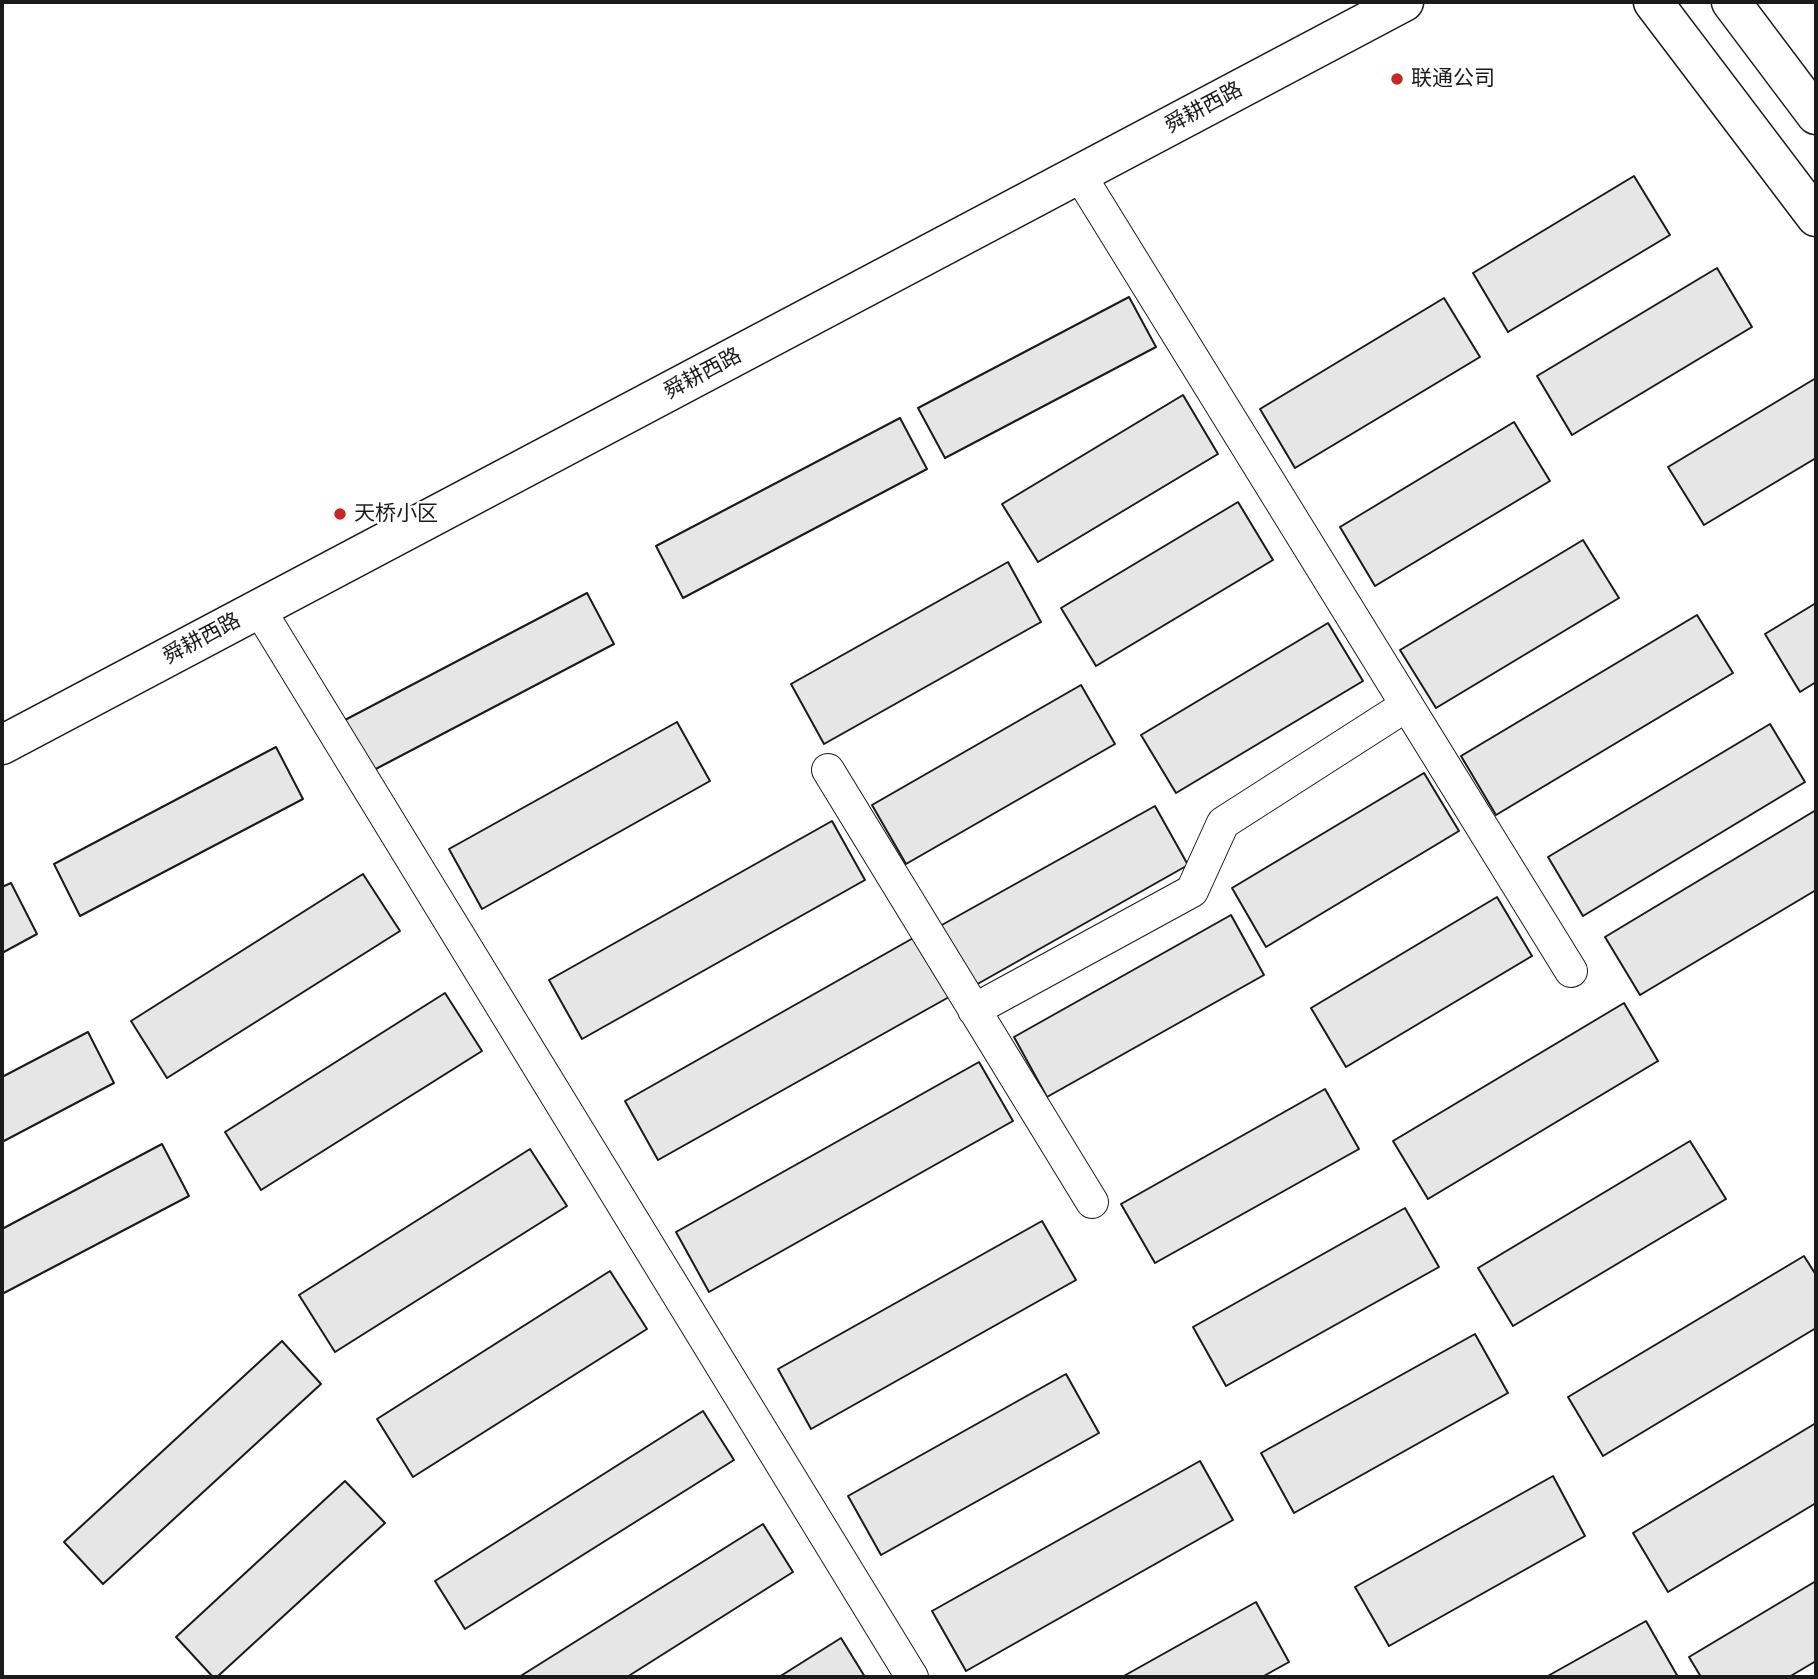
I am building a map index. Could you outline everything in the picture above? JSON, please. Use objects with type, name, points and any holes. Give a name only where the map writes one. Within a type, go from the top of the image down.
[{"type":"main road","name":"舜耕西路","points":[[2,745],[1404,2]]},
{"type":"main road","points":[[1653,2],[1816,217]]},
{"type":"main road","points":[[1731,2],[1816,115]]},
{"type":"street","points":[[1079,174],[1571,971]]},
{"type":"street","points":[[259,609],[912,1677]]},
{"type":"street","points":[[974,1010],[1192,891],[1223,823],[1407,705]]},
{"type":"street","points":[[828,770],[1091,1202]]},
{"type":"building","points":[[1634,176],[1670,235],[1508,332],[1473,273]]},
{"type":"building","points":[[1717,268],[1752,327],[1572,435],[1537,376]]},
{"type":"building","points":[[1129,297],[1156,347],[945,458],[918,408]]},
{"type":"building","points":[[1444,298],[1480,357],[1295,468],[1260,409]]},
{"type":"building","points":[[1816,378],[1816,458],[1704,525],[1668,467]]},
{"type":"building","points":[[1183,395],[1218,454],[1038,562],[1002,504]]},
{"type":"building","points":[[900,418],[927,469],[683,598],[656,546]]},
{"type":"building","points":[[1514,422],[1550,481],[1375,586],[1340,527]]},
{"type":"building","points":[[1238,502],[1273,560],[1096,666],[1061,608]]},
{"type":"building","points":[[1583,540],[1619,598],[1436,708],[1400,650]]},
{"type":"building","points":[[1008,562],[1041,622],[824,744],[791,684]]},
{"type":"building","points":[[587,593],[614,644],[370,772],[343,721]]},
{"type":"building","points":[[1816,603],[1816,682],[1800,692],[1765,634]]},
{"type":"building","points":[[1697,615],[1733,673],[1496,815],[1461,756]]},
{"type":"building","points":[[1328,623],[1363,681],[1176,793],[1141,735]]},
{"type":"building","points":[[1081,685],[1115,744],[906,864],[872,805]]},
{"type":"building","points":[[677,722],[710,781],[482,909],[449,849]]},
{"type":"building","points":[[1770,724],[1805,782],[1583,916],[1548,857]]},
{"type":"building","points":[[276,747],[303,799],[80,916],[54,864]]},
{"type":"building","points":[[1424,773],[1459,831],[1266,947],[1232,888]]},
{"type":"building","points":[[1155,806],[1188,865],[974,986],[940,926]]},
{"type":"building","points":[[1816,810],[1816,890],[1640,995],[1605,937]]},
{"type":"building","points":[[832,821],[865,880],[582,1039],[549,980]]},
{"type":"building","points":[[363,874],[400,931],[167,1078],[131,1021]]},
{"type":"building","points":[[11,883],[37,934],[2,953],[2,887]]},
{"type":"building","points":[[1497,897],[1532,956],[1346,1067],[1311,1008]]},
{"type":"building","points":[[1231,915],[1264,975],[1047,1097],[1014,1037]]},
{"type":"building","points":[[915,937],[949,997],[658,1160],[625,1101]]},
{"type":"building","points":[[445,993],[482,1051],[261,1190],[225,1132]]},
{"type":"building","points":[[1624,1003],[1658,1061],[1428,1199],[1393,1141]]},
{"type":"building","points":[[88,1032],[114,1083],[2,1142],[2,1077]]},
{"type":"building","points":[[979,1062],[1013,1121],[709,1292],[676,1232]]},
{"type":"building","points":[[1325,1089],[1359,1149],[1155,1263],[1121,1204]]},
{"type":"building","points":[[1690,1141],[1726,1199],[1513,1326],[1478,1268]]},
{"type":"building","points":[[162,1144],[189,1196],[2,1294],[2,1229]]},
{"type":"building","points":[[530,1149],[567,1206],[335,1352],[299,1295]]},
{"type":"building","points":[[1405,1208],[1439,1267],[1226,1386],[1193,1327]]},
{"type":"building","points":[[1042,1221],[1076,1280],[811,1429],[778,1369]]},
{"type":"building","points":[[1804,1256],[1816,1275],[1816,1328],[1603,1456],[1568,1397]]},
{"type":"building","points":[[610,1271],[647,1329],[413,1477],[377,1419]]},
{"type":"building","points":[[1475,1334],[1508,1393],[1294,1513],[1261,1453]]},
{"type":"building","points":[[282,1341],[321,1384],[103,1584],[64,1542]]},
{"type":"building","points":[[1066,1374],[1099,1433],[881,1555],[848,1496]]},
{"type":"building","points":[[703,1411],[734,1460],[465,1629],[435,1581]]},
{"type":"building","points":[[1816,1423],[1816,1503],[1668,1592],[1633,1533]]},
{"type":"building","points":[[1200,1461],[1233,1520],[966,1671],[932,1611]]},
{"type":"building","points":[[1553,1476],[1585,1536],[1389,1646],[1355,1587]]},
{"type":"building","points":[[345,1481],[385,1523],[217,1677],[213,1677],[176,1637]]},
{"type":"building","points":[[763,1524],[793,1572],[627,1677],[519,1677]]},
{"type":"building","points":[[1816,1581],[1816,1661],[1789,1677],[1701,1677],[1689,1657]]},
{"type":"building","points":[[1256,1602],[1289,1662],[1262,1677],[1122,1677]]},
{"type":"building","points":[[1646,1621],[1678,1677],[1546,1677]]},
{"type":"building","points":[[841,1638],[865,1677],[779,1677]]},
{"type":"place","name":"联通公司","points":[[1397,79]]},
{"type":"place","name":"天桥小区","points":[[340,514]]}]
